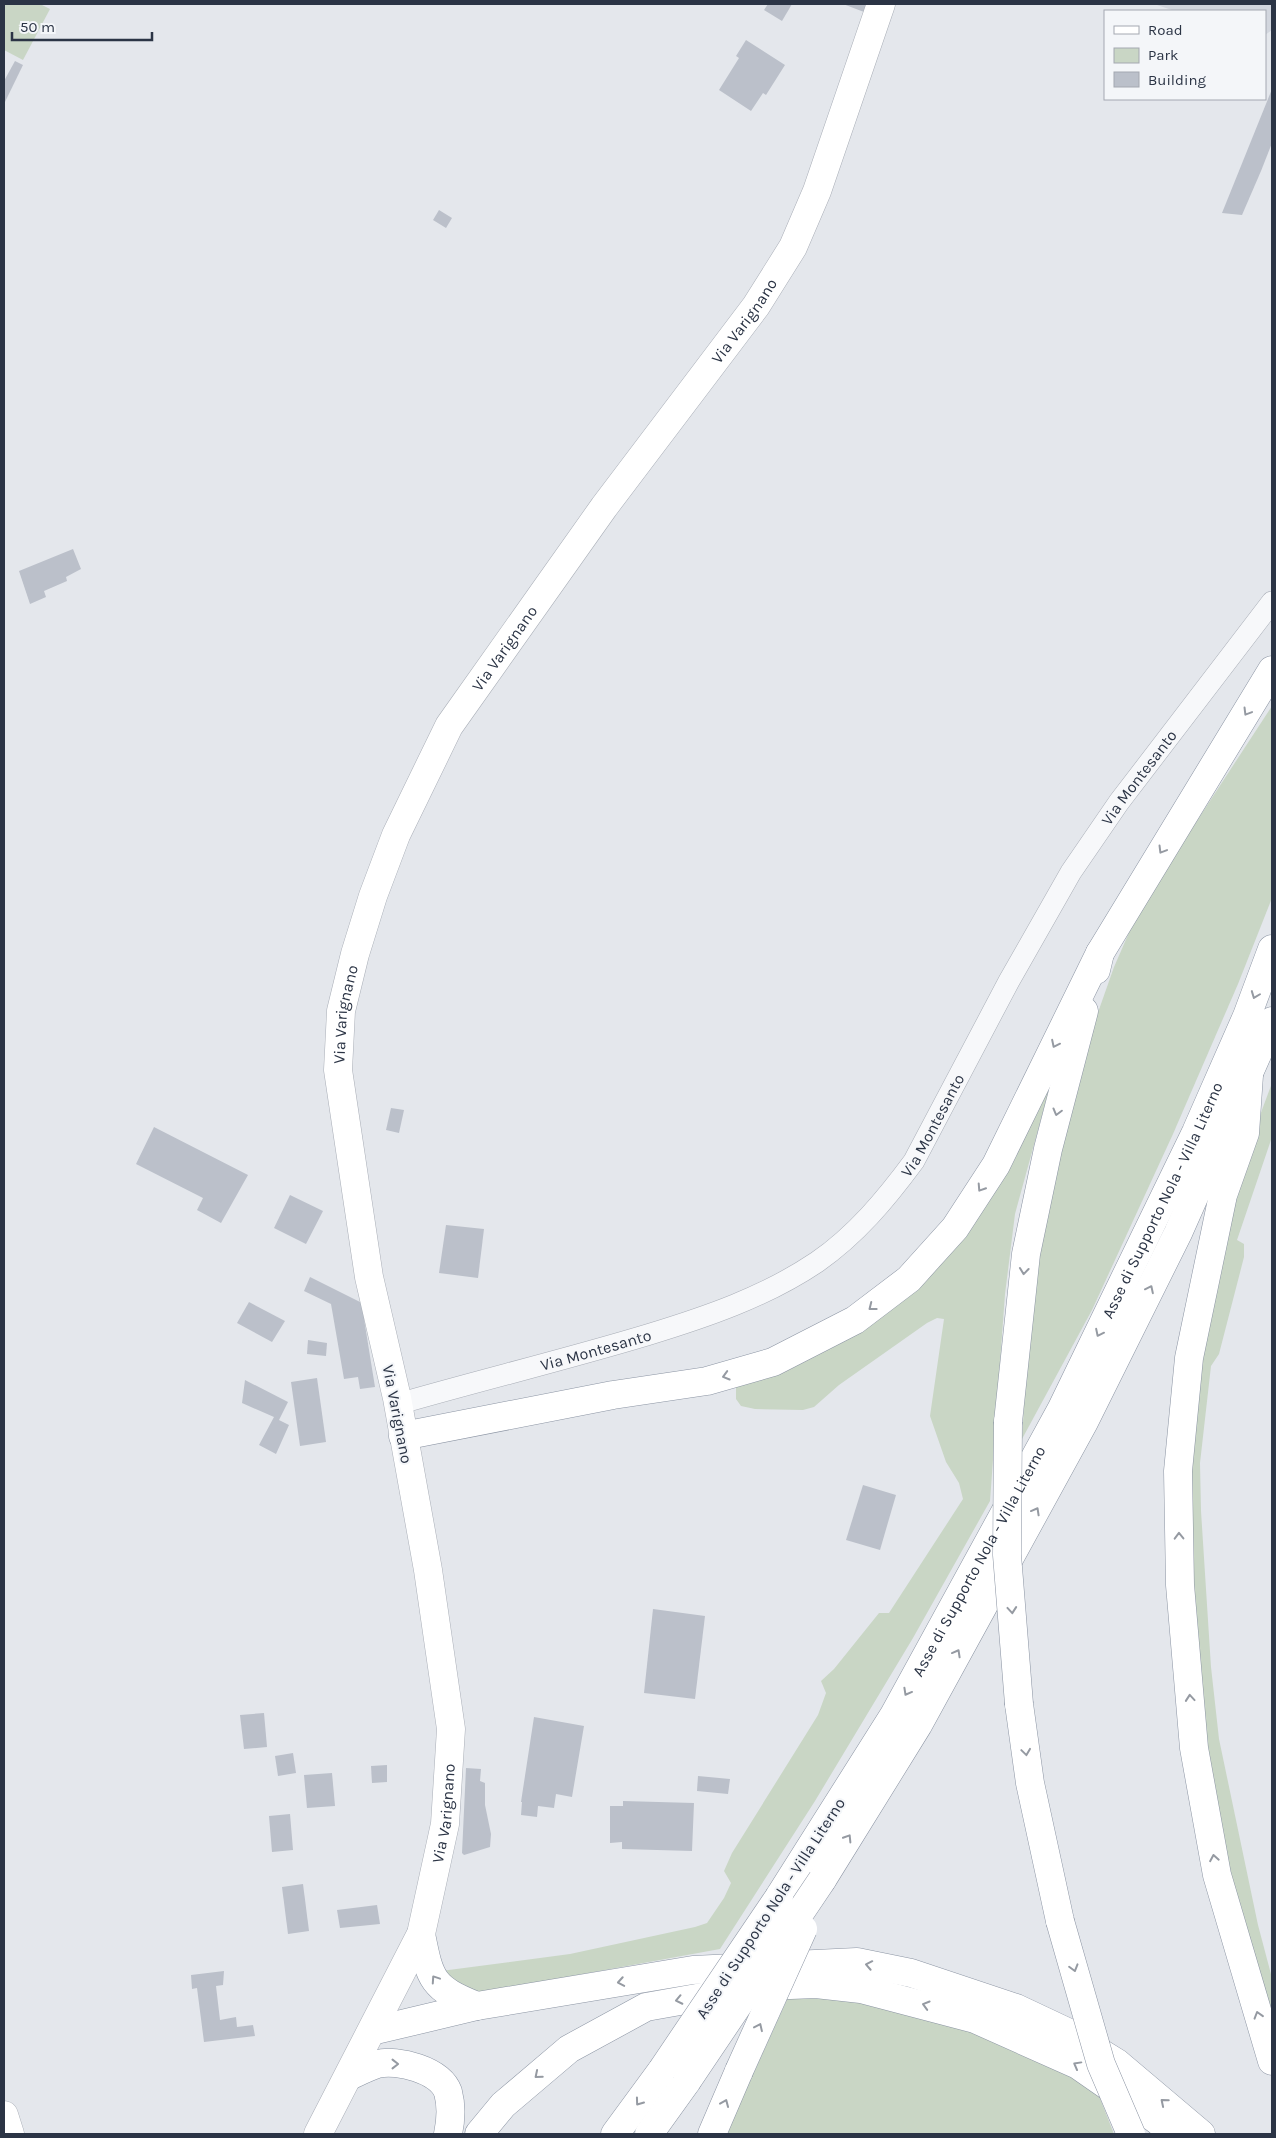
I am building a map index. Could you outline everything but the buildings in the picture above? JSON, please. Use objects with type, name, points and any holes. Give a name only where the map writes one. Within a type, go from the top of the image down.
[{"type":"main road","name":"Via Varignano","points":[[318,2134],[421,1934],[445,1824],[450,1729],[428,1570],[398,1404],[369,1277],[338,1070],[341,1011],[354,954],[372,896],[396,835],[449,726],[604,507],[756,306],[793,247],[817,191],[881,4]]},
{"type":"main road","points":[[403,1436],[613,1396],[707,1381],[773,1362],[855,1320],[909,1279],[955,1228],[996,1165],[1100,953],[1272,670]]},
{"type":"main road","name":"Asse di Supporto Nola - Villa Literno","points":[[616,2134],[662,2070],[779,1897],[894,1715],[1061,1410],[1196,1132],[1247,1016],[1272,949]]},
{"type":"main road","points":[[1100,953],[1048,1148],[1026,1254],[1008,1422],[1007,1555],[1019,1704],[1030,1783],[1060,1921],[1102,2064],[1131,2134]]},
{"type":"main road","name":"Asse di Supporto Nola - Villa Literno","points":[[649,2134],[687,2081],[822,1880],[918,1725],[1084,1422],[1178,1233],[1272,1021]]},
{"type":"main road","points":[[1249,1075],[1245,1133],[1223,1195],[1188,1358],[1178,1471],[1179,1575],[1194,1748],[1217,1875],[1272,2061]]},
{"type":"main road","points":[[712,2134],[797,1945],[822,1880]]},
{"type":"main road","points":[[421,1934],[427,1967],[435,1981],[452,1996],[476,2006]]},
{"type":"main road","points":[[372,2031],[476,2006],[693,1970],[857,1962],[920,1976],[1016,2008],[1067,2032],[1117,2063],[1201,2134]]},
{"type":"main road","points":[[479,2134],[503,2105],[569,2049],[646,2007],[764,1986],[816,1984],[861,1989],[975,2019],[1078,2064],[1157,2120],[1172,2134]]},
{"type":"main road","points":[[349,2076],[379,2064],[409,2064],[430,2073],[447,2090],[452,2114],[448,2134]]},
{"type":"main road","points":[[4,2115],[10,2134]]},
{"type":"street","name":"Via Montesanto","points":[[398,1404],[614,1345],[730,1308],[816,1263],[857,1229],[914,1161],[1009,981],[1071,872],[1119,802],[1272,602]]},
{"type":"shaded area","points":[[1154,4],[1272,4],[1272,30],[1266,34],[1266,10],[1172,10]]},
{"type":"green space","points":[[4,4],[40,4],[50,9],[23,60],[4,50]]},
{"type":"green space","points":[[1272,706],[1272,898],[1238,984],[1173,1134],[1092,1310],[1022,1439],[1028,1337],[1037,1266],[1055,1168],[1089,1038],[1114,967],[1131,928],[1170,862]]},
{"type":"green space","points":[[1052,1079],[1015,1214],[1005,1294],[990,1501],[913,1638],[815,1801],[720,1949],[480,1993],[465,1991],[441,1971],[570,1954],[695,1927],[707,1923],[724,1898],[731,1883],[724,1871],[732,1853],[818,1715],[826,1693],[821,1681],[834,1669],[879,1613],[889,1613],[963,1499],[959,1483],[946,1462],[930,1416],[944,1319],[937,1318],[927,1323],[839,1385],[814,1407],[803,1410],[755,1409],[741,1406],[736,1399],[736,1387],[871,1319]]},
{"type":"green space","points":[[1272,1083],[1272,1137],[1237,1240],[1244,1244],[1244,1257],[1219,1354],[1211,1366],[1200,1463],[1201,1511],[1211,1667],[1219,1739],[1258,1925],[1272,1978],[1272,2029],[1225,1860],[1190,1639],[1191,1415],[1234,1185]]},
{"type":"green space","points":[[790,1993],[857,1998],[975,2029],[1096,2088],[1114,2134],[726,2134]]}]
